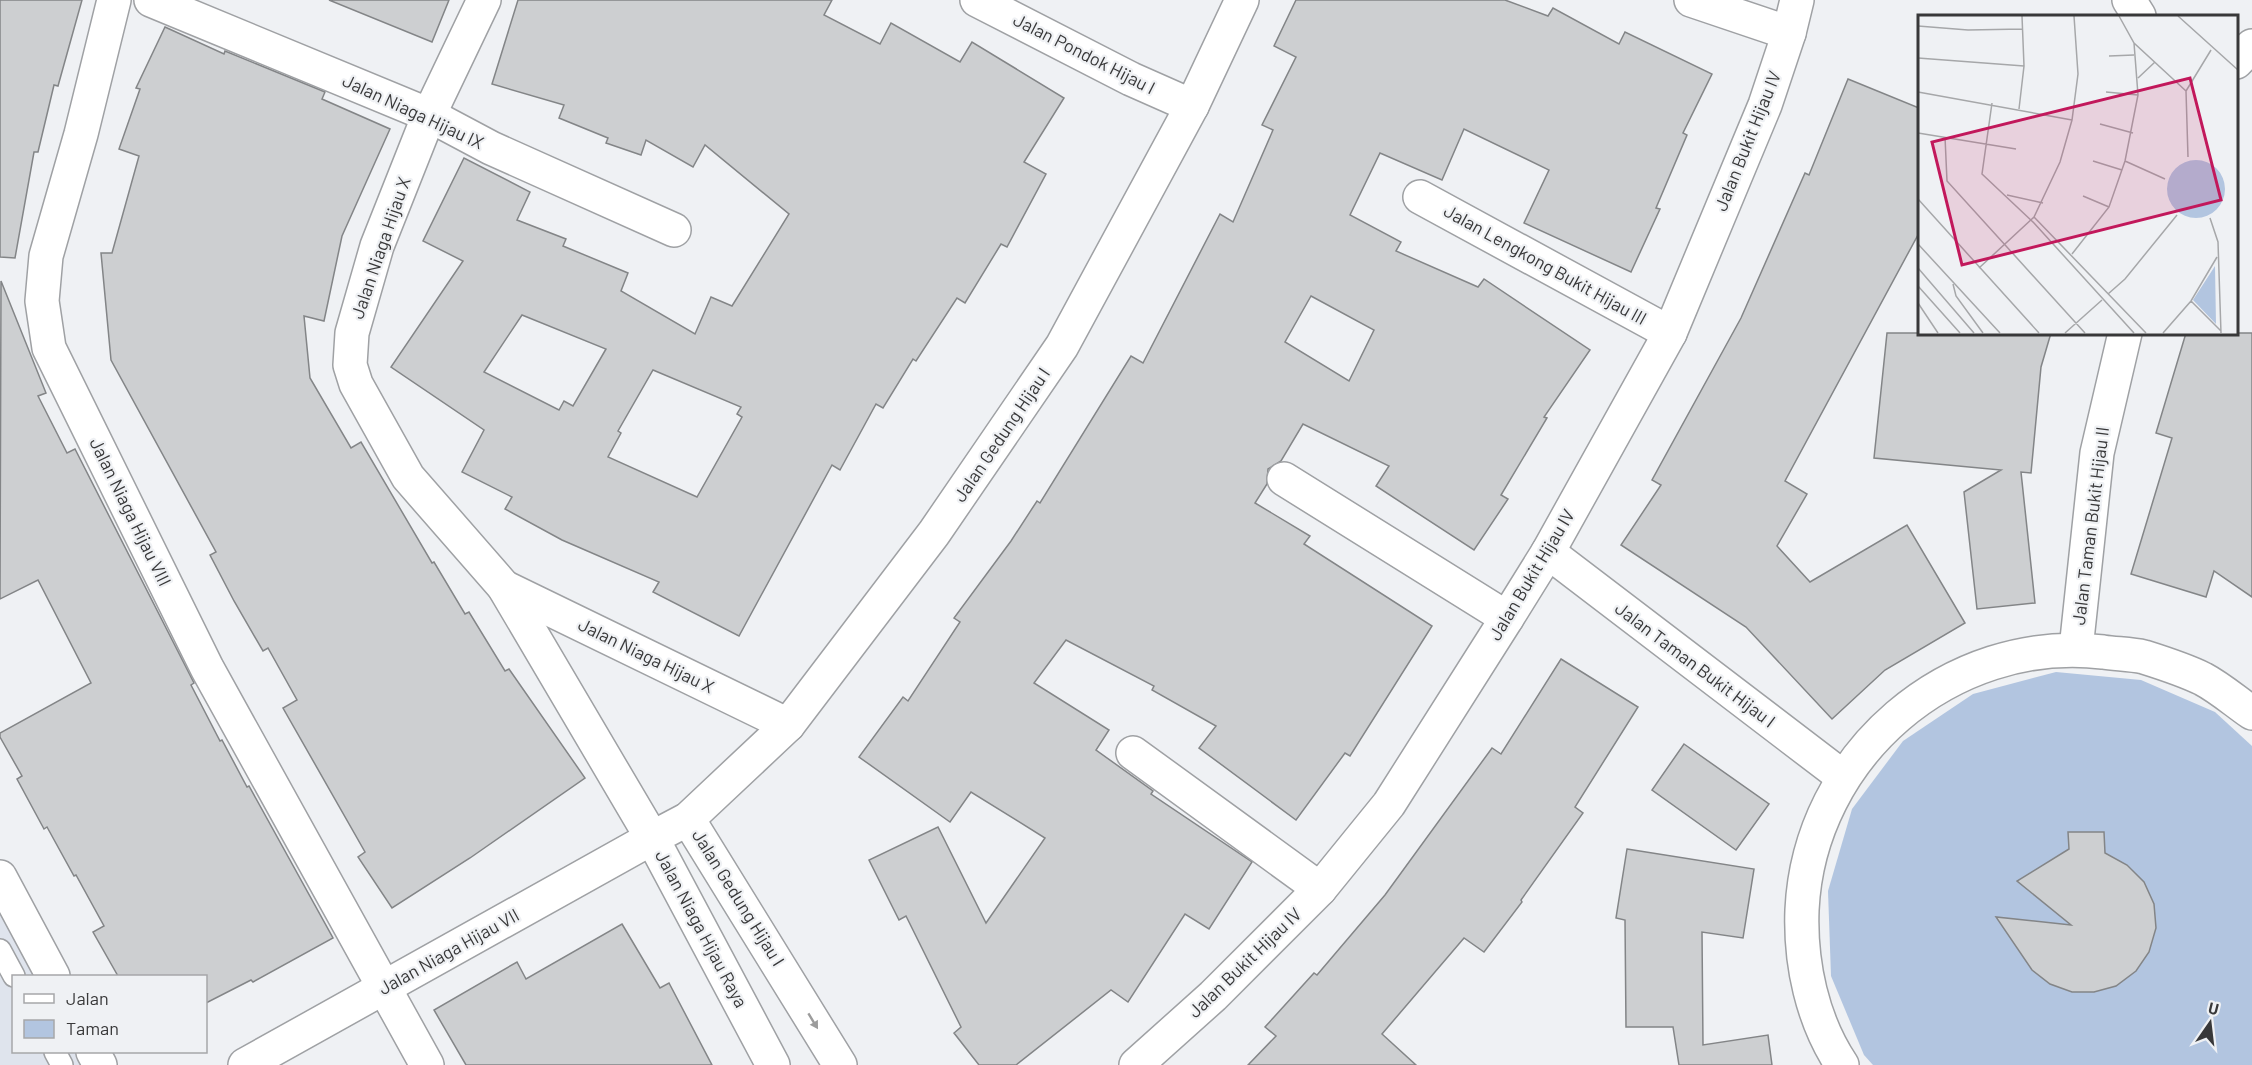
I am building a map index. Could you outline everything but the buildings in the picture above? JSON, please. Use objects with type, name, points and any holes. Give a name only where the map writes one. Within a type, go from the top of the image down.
[{"type":"street","name":"Jalan Niaga Hijau VIII","points":[[114,0],[81,134],[46,256],[42,301],[49,348],[207,668],[427,1065]]},
{"type":"street","name":"Jalan Niaga Hijau IX","points":[[151,0],[429,115],[491,148],[674,230]]},
{"type":"street","name":"Jalan Niaga Hijau X","points":[[484,0],[429,115],[377,246],[352,333],[350,365],[356,384],[408,477],[504,587],[626,796]]},
{"type":"street","name":"Jalan Pondok Hijau I","points":[[977,0],[1131,79],[1192,106]]},
{"type":"street","name":"Jalan Gedung Hijau I","points":[[652,838],[688,819],[788,725],[934,533],[1062,346],[1192,106],[1242,0]]},
{"type":"street","points":[[1691,0],[1790,33]]},
{"type":"street","name":"Jalan Bukit Hijau IV","points":[[1136,1065],[1213,996],[1320,889],[1389,804],[1508,618],[1548,552],[1670,333],[1765,105],[1790,33],[1797,0]]},
{"type":"street","points":[[2129,0],[2138,15]]},
{"type":"street","points":[[2237,60],[2252,46]]},
{"type":"street","name":"Jalan Lengkong Bukit Hijau III","points":[[1420,197],[1670,333]]},
{"type":"street","name":"Jalan Taman Bukit Hijau II","points":[[2076,649],[2097,453],[2125,334]]},
{"type":"street","points":[[1284,479],[1508,618]]},
{"type":"street","name":"Jalan Taman Bukit Hijau I","points":[[1548,552],[1843,777]]},
{"type":"street","name":"Jalan Niaga Hijau X","points":[[504,587],[788,725]]},
{"type":"street","points":[[1842,1065],[1831,1047],[1811,994],[1801,939],[1803,882],[1818,827],[1843,777],[1876,734],[1919,697],[1967,670],[2020,654],[2076,649],[2142,657],[2204,680],[2252,713]]},
{"type":"street","points":[[1133,753],[1320,889]]},
{"type":"street","name":"Jalan Niaga Hijau Raya","points":[[626,796],[652,838],[773,1065]]},
{"type":"street","name":"Jalan Gedung Hijau I","points":[[688,819],[840,1065]]},
{"type":"street","name":"Jalan Niaga Hijau VII","points":[[244,1065],[652,838]]},
{"type":"street","points":[[0,877],[52,975]]},
{"type":"lane","points":[[0,950],[13,975]]},
{"type":"shaded area","points":[[0,878],[51,975],[12,975],[12,1053],[93,1053],[99,1065],[0,1065]]},
{"type":"green space","points":[[2056,672],[2141,680],[2215,712],[2252,746],[2252,1065],[1873,1065],[1864,1055],[1831,976],[1828,891],[1852,809],[1903,741],[1973,694]]}]
